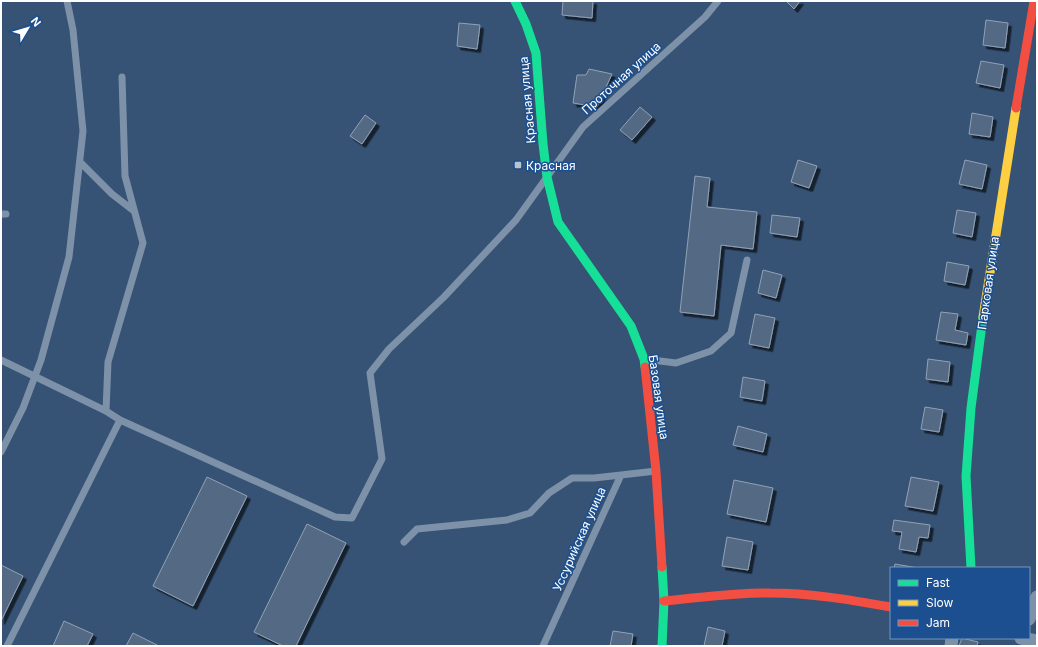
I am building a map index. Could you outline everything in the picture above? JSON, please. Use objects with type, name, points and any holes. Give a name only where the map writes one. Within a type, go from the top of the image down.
[{"type":"street","name":"Красная улица","points":[[515,1],[526,24],[536,53],[547,177]]},
{"type":"street","name":"Парковая улица","points":[[971,567],[966,476],[971,408],[996,232],[1034,1]]},
{"type":"street","name":"Базовая улица","points":[[547,177],[558,222],[631,326],[644,359],[656,471],[664,601],[662,646]]},
{"type":"street","points":[[664,601],[753,593],[841,598],[890,607]]},
{"type":"street","points":[[1030,616],[1037,597]]},
{"type":"street","points":[[1027,639],[1037,641]]},
{"type":"lane","points":[[1,452],[23,408],[41,360],[69,257],[84,131],[73,30],[67,1]]},
{"type":"lane","name":"Проточная улица","points":[[120,420],[335,517],[352,518],[382,459],[370,373],[389,349],[444,297],[516,220],[583,127],[705,17],[718,1]]},
{"type":"lane","points":[[106,411],[108,362],[143,244],[126,176],[122,77]]},
{"type":"lane","points":[[80,162],[112,194],[134,211]]},
{"type":"lane","points":[[644,359],[676,364],[711,351],[731,333],[747,260]]},
{"type":"lane","points":[[1,360],[106,411],[120,420],[7,646]]},
{"type":"lane","points":[[404,542],[417,529],[507,520],[530,513],[549,493],[572,478],[594,478],[656,471]]},
{"type":"lane","name":"Уссурийская улица","points":[[543,646],[621,475]]},
{"type":"building","points":[[563,1],[593,1],[592,18],[562,15]]},
{"type":"building","points":[[786,1],[800,1],[794,9]]},
{"type":"building","points":[[986,20],[1008,23],[1005,48],[983,45]]},
{"type":"building","points":[[459,23],[480,25],[477,49],[457,46]]},
{"type":"building","points":[[981,61],[1004,65],[1000,88],[976,83]]},
{"type":"building","points":[[589,69],[612,74],[597,107],[573,103],[577,75],[586,75]]},
{"type":"building","points":[[640,107],[652,117],[632,140],[620,130]]},
{"type":"building","points":[[972,113],[993,117],[990,137],[969,134]]},
{"type":"building","points":[[365,115],[376,123],[362,144],[350,136]]},
{"type":"building","points":[[798,160],[817,166],[809,188],[791,182]]},
{"type":"building","points":[[965,160],[987,165],[982,189],[959,184]]},
{"type":"building","points":[[695,176],[710,178],[707,207],[757,212],[753,249],[721,245],[714,316],[680,312]]},
{"type":"building","points":[[957,210],[976,213],[972,237],[953,233]]},
{"type":"building","points":[[772,215],[800,218],[797,237],[770,233]]},
{"type":"building","points":[[947,262],[969,266],[965,285],[944,281]]},
{"type":"building","points":[[763,270],[782,275],[776,298],[758,293]]},
{"type":"building","points":[[941,312],[958,314],[955,330],[968,333],[966,345],[936,340]]},
{"type":"building","points":[[755,314],[775,318],[769,348],[749,344]]},
{"type":"building","points":[[928,359],[950,362],[948,382],[926,379]]},
{"type":"building","points":[[743,377],[765,381],[762,401],[740,397]]},
{"type":"building","points":[[925,407],[943,410],[939,432],[921,429]]},
{"type":"building","points":[[738,426],[767,434],[763,452],[733,445]]},
{"type":"building","points":[[207,477],[247,496],[193,606],[153,586]]},
{"type":"building","points":[[911,477],[939,482],[933,511],[905,506]]},
{"type":"building","points":[[734,480],[773,488],[766,522],[727,514]]},
{"type":"building","points":[[894,520],[930,525],[928,538],[919,537],[916,552],[899,549],[902,532],[892,531]]},
{"type":"building","points":[[307,524],[346,543],[296,646],[283,646],[254,632]]},
{"type":"building","points":[[727,537],[753,542],[748,570],[722,566]]},
{"type":"building","points":[[895,564],[912,567],[894,567]]},
{"type":"building","points":[[1,565],[23,576],[1,621]]},
{"type":"building","points":[[64,621],[93,634],[87,646],[53,646]]},
{"type":"building","points":[[708,627],[725,631],[722,646],[704,646]]},
{"type":"building","points":[[613,631],[633,634],[631,646],[610,646]]},
{"type":"building","points":[[133,633],[159,646],[126,646]]},
{"type":"building","points":[[962,639],[978,642],[977,646],[959,646]]},
{"type":"traffic: fast","points":[[515,1],[526,24],[536,53],[547,177],[558,222],[631,326],[644,359],[645,367]]},
{"type":"traffic: fast","points":[[971,567],[966,476],[971,408],[983,317]]},
{"type":"traffic: fast","points":[[662,567],[664,601],[662,646]]},
{"type":"traffic: slow","points":[[983,317],[1016,108]]},
{"type":"traffic: jam","points":[[1016,108],[1034,1]]},
{"type":"traffic: jam","points":[[645,367],[656,471],[662,567]]},
{"type":"traffic: jam","points":[[664,601],[744,593],[785,593],[831,597],[890,607]]},
{"type":"place","name":"Красная","points":[[518,165]]}]
